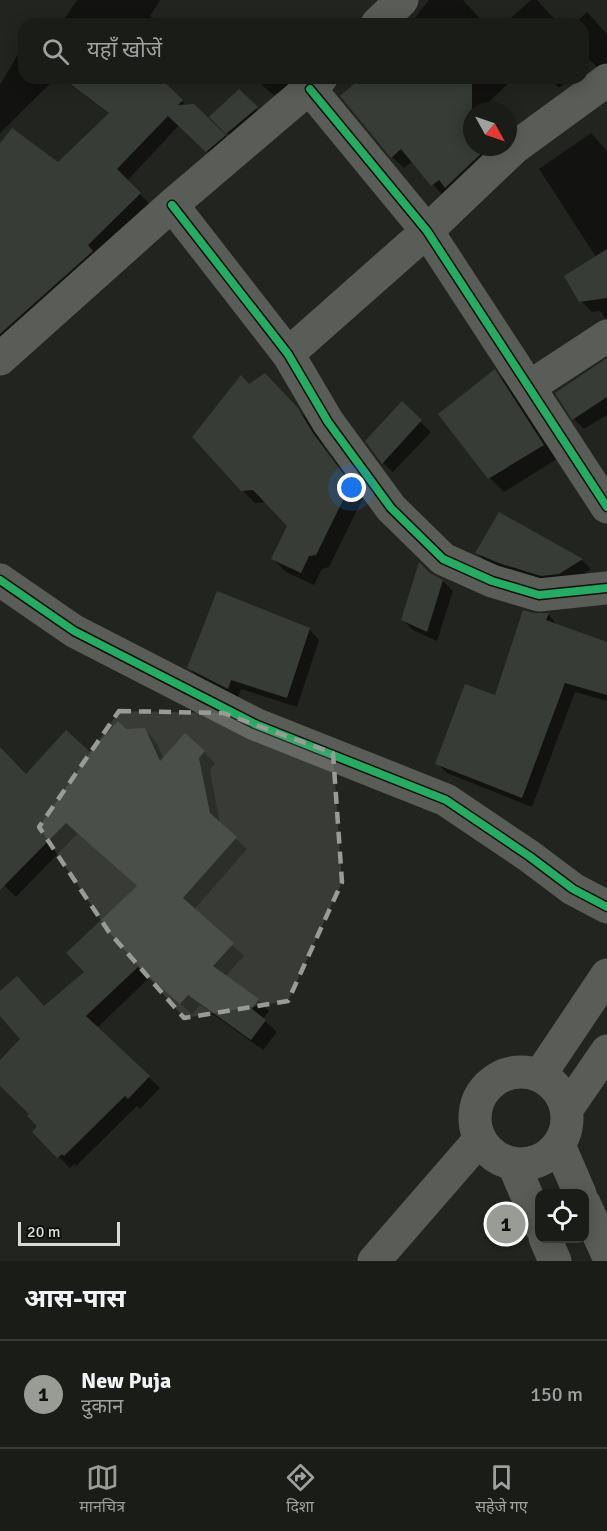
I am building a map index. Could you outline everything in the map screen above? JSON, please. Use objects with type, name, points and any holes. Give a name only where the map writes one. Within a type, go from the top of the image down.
[{"type":"main road","points":[[540,1075],[607,975]]},
{"type":"main road","points":[[567,1109],[607,1051]]},
{"type":"main road","points":[[517,1071],[540,1075],[558,1088],[567,1109],[567,1128],[559,1145],[545,1157],[527,1164],[513,1163],[500,1158],[488,1150],[480,1139],[475,1116],[481,1095],[496,1079],[517,1071]]},
{"type":"main road","points":[[559,1145],[578,1189]]},
{"type":"main road","points":[[513,1163],[535,1214]]},
{"type":"main road","points":[[589,1212],[607,1253]]},
{"type":"main road","points":[[547,1243],[555,1261]]},
{"type":"street","points":[[383,18],[402,0]]},
{"type":"street","points":[[288,354],[427,231],[514,148],[607,81]]},
{"type":"street","points":[[0,359],[172,205],[316,84],[427,231],[607,507]]},
{"type":"street","points":[[172,205],[288,354],[328,422],[391,508],[443,559],[492,581],[539,595],[607,588]]},
{"type":"street","points":[[529,387],[607,336]]},
{"type":"street","points":[[0,580],[74,631],[255,724],[446,800],[573,889],[607,907]]},
{"type":"street","points":[[374,1261],[480,1139]]},
{"type":"highlighted area","points":[[119,711],[223,713],[333,753],[342,882],[288,1001],[184,1018],[109,932],[39,827]]},
{"type":"building","points":[[70,84],[166,84],[183,100],[178,105],[194,104],[226,135],[206,152],[168,116],[117,169],[141,193],[88,245],[93,251],[0,334],[0,143],[12,128],[58,162],[109,113]]},
{"type":"building","points":[[354,84],[472,84],[472,102],[463,102],[463,156],[479,156],[445,188],[439,180],[431,186],[401,149],[391,158],[340,96]]},
{"type":"building","points":[[239,89],[258,107],[226,134],[209,117]]},
{"type":"building","points":[[607,249],[607,298],[579,302],[564,276]]},
{"type":"building","points":[[607,358],[607,397],[572,420],[555,393]]},
{"type":"building","points":[[495,369],[544,445],[488,479],[438,414]]},
{"type":"building","points":[[265,373],[298,408],[313,433],[351,484],[316,555],[309,556],[301,573],[271,559],[287,526],[253,490],[241,491],[192,437],[241,375],[249,384]]},
{"type":"building","points":[[402,401],[422,420],[382,464],[365,441]]},
{"type":"building","points":[[499,512],[583,559],[559,574],[541,576],[475,553]]},
{"type":"building","points":[[419,562],[430,573],[443,580],[427,632],[401,620]]},
{"type":"building","points":[[217,591],[310,628],[287,698],[231,680],[228,689],[187,668]]},
{"type":"building","points":[[523,610],[549,613],[546,620],[607,642],[607,695],[565,683],[522,798],[435,764],[465,684],[495,695]]},
{"type":"building","points":[[118,721],[126,729],[145,728],[160,761],[185,733],[205,751],[199,758],[210,813],[237,837],[183,898],[234,943],[213,966],[259,999],[252,1009],[266,1020],[251,1040],[188,995],[180,1004],[138,967],[86,1016],[150,1076],[128,1099],[125,1096],[64,1156],[62,1154],[57,1158],[32,1132],[37,1126],[27,1116],[29,1114],[0,1086],[0,1060],[20,1039],[0,1016],[0,991],[17,976],[44,1006],[84,972],[66,953],[137,886],[66,823],[0,890],[0,747],[26,774],[66,730],[90,752]]},
{"type":"cycle path","points":[[310,89],[427,231],[607,507]]},
{"type":"cycle path","points":[[172,205],[288,354],[328,422],[391,508],[443,559],[492,581],[539,595],[607,588]]},
{"type":"cycle path","points":[[0,580],[74,631],[255,724],[446,800],[573,889],[607,907]]},
{"type":"place","name":"New Puja","points":[[506,1224]]}]
